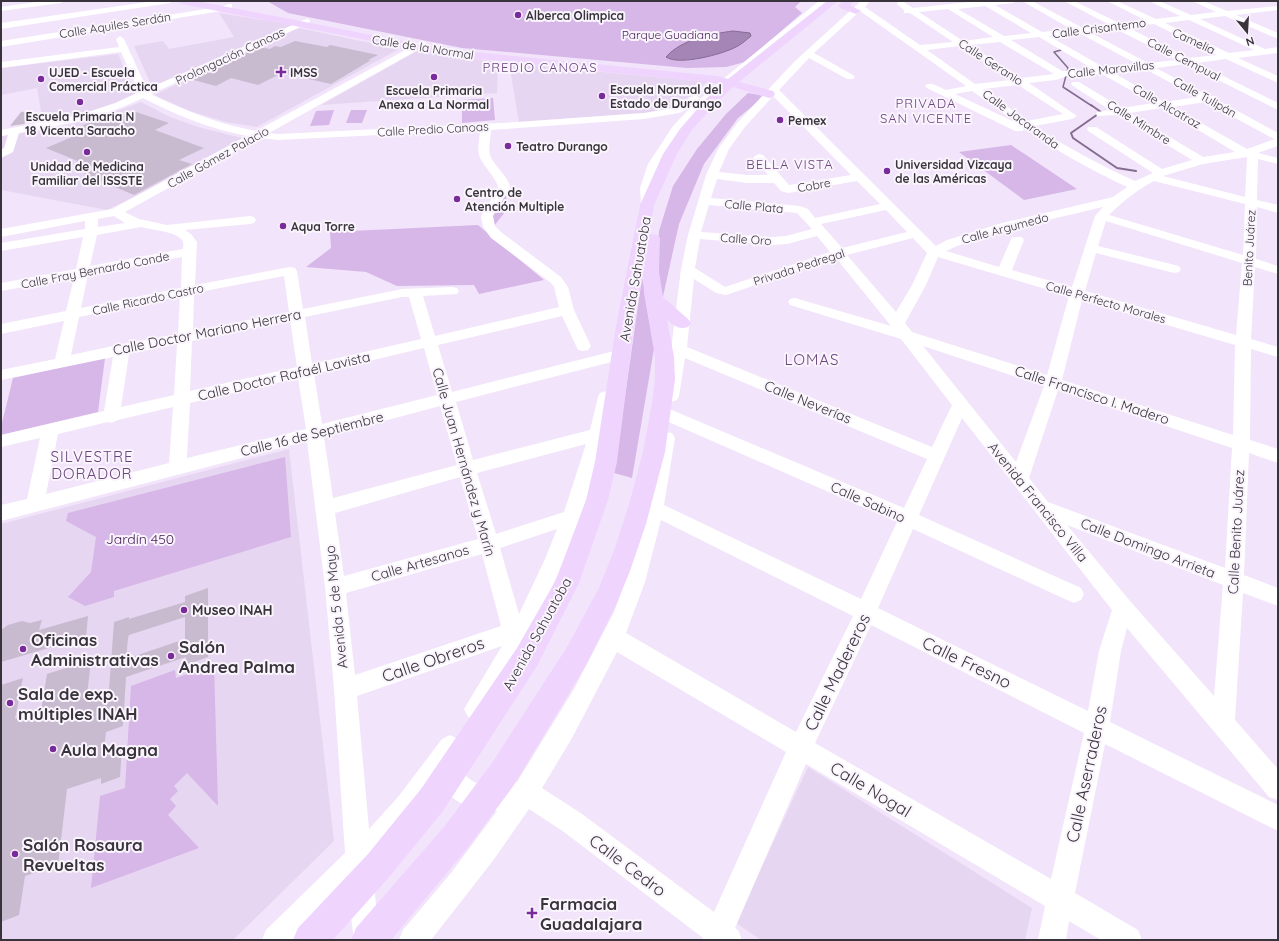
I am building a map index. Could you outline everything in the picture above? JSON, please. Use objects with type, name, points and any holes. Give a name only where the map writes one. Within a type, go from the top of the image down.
[{"type":"main road","points":[[185,1],[200,1],[225,8]]},
{"type":"main road","points":[[185,1],[225,8]]},
{"type":"main road","name":"Avenida Sahuatoba","points":[[823,14],[833,1]]},
{"type":"main road","name":"Avenida Sahuatoba","points":[[310,940],[379,865],[432,800],[486,721],[527,657],[567,583],[596,500],[606,462],[617,355],[648,205],[692,134],[720,102],[823,14],[841,1]]},
{"type":"main road","points":[[849,1],[843,6],[858,9]]},
{"type":"main road","name":"Calle de la Normal","points":[[225,8],[419,46],[718,77],[773,93]]},
{"type":"main road","points":[[718,77],[728,71],[746,65]]},
{"type":"main road","name":"Avenida Sahuatoba","points":[[664,178],[652,236],[650,267],[654,299],[670,356]]},
{"type":"main road","points":[[654,299],[682,323]]},
{"type":"main road","name":"Avenida Sahuatoba","points":[[368,940],[454,838],[502,775],[568,671],[618,572],[642,499],[665,413]]},
{"type":"street","points":[[9,1],[55,35]]},
{"type":"street","points":[[1,9],[61,1]]},
{"type":"street","points":[[1,26],[170,1]]},
{"type":"street","points":[[648,205],[646,188],[654,164],[677,128],[695,109],[718,77],[746,65],[824,1]]},
{"type":"street","points":[[896,12],[985,2],[1014,1]]},
{"type":"street","name":"Calle Tulipán","points":[[1026,1],[1278,137]]},
{"type":"street","name":"Calle Cempual","points":[[1068,1],[1278,107]]},
{"type":"street","name":"Camelia","points":[[1111,1],[1278,80]]},
{"type":"street","points":[[1153,1],[1278,57]]},
{"type":"street","points":[[1196,1],[1278,36]]},
{"type":"street","name":"Calle Alcatraz","points":[[985,2],[1249,154]]},
{"type":"street","points":[[1246,3],[1278,16]]},
{"type":"street","name":"Calle Geranio","points":[[901,4],[1072,116],[1027,124]]},
{"type":"street","points":[[950,7],[1060,75]]},
{"type":"street","name":"Calle Aquiles Serdán","points":[[1,44],[225,8]]},
{"type":"street","name":"Calle Crisantemo","points":[[920,48],[1278,8]]},
{"type":"street","points":[[858,9],[877,14]]},
{"type":"street","name":"Calle Jacaranda","points":[[858,9],[877,14],[920,48],[1058,147],[1135,186]]},
{"type":"street","name":"Avenida Sahuatoba","points":[[414,940],[480,858],[526,792],[574,712],[614,638],[635,583],[655,509],[670,356],[682,323],[688,269],[694,235],[712,175],[724,150],[741,125],[758,106],[773,93],[808,53],[858,9]]},
{"type":"street","name":"Prolongación Canoas","points":[[1,133],[81,118],[104,111],[145,95],[302,23]]},
{"type":"street","points":[[114,25],[145,95]]},
{"type":"street","name":"Calle Gómez Palacio","points":[[1,233],[116,212],[419,46]]},
{"type":"street","points":[[1,65],[124,49]]},
{"type":"street","name":"Calle Maravillas","points":[[945,93],[976,87],[1056,77],[1060,75],[1106,71],[1278,50]]},
{"type":"street","points":[[808,53],[850,77]]},
{"type":"street","name":"Calle Predio Canoas","points":[[145,95],[172,109],[197,119],[258,135],[278,137],[486,127],[644,116],[679,110],[718,77]]},
{"type":"street","name":"Calle Mimbre","points":[[1076,84],[1201,161]]},
{"type":"street","points":[[930,86],[1058,147]]},
{"type":"street","points":[[1101,114],[1278,89]]},
{"type":"street","points":[[773,93],[788,105],[934,252],[902,329]]},
{"type":"street","points":[[758,106],[788,105]]},
{"type":"street","points":[[644,116],[670,120],[676,124],[677,128]]},
{"type":"street","points":[[1014,126],[1027,124]]},
{"type":"street","points":[[486,127],[484,154],[491,168],[504,184],[504,188],[487,216],[489,227],[556,280],[561,287],[567,310],[583,346]]},
{"type":"street","points":[[1092,129],[1157,175],[1278,209]]},
{"type":"street","points":[[1,155],[9,150],[14,131]]},
{"type":"street","points":[[1019,479],[1052,382],[1077,293],[1101,216],[1117,200],[1135,186],[1157,175],[1201,161],[1249,154],[1278,142]]},
{"type":"street","points":[[1249,154],[1278,161]]},
{"type":"street","name":"Benito Juárez","points":[[1243,342],[1249,261],[1251,202],[1249,154]]},
{"type":"street","name":"Cobre","points":[[759,157],[785,188],[792,189],[858,176]]},
{"type":"street","points":[[712,175],[747,179],[777,179]]},
{"type":"street","name":"Calle Argumedo","points":[[934,252],[952,243],[1006,226],[1117,200]]},
{"type":"street","name":"Calle Plata","points":[[703,201],[800,210],[812,222],[888,206]]},
{"type":"street","points":[[116,212],[124,219],[139,224],[166,228],[189,237],[188,291],[178,468]]},
{"type":"street","points":[[1101,216],[1278,270]]},
{"type":"street","points":[[62,362],[91,232],[92,217]]},
{"type":"street","points":[[166,228],[250,220]]},
{"type":"street","name":"Calle Oro","points":[[694,235],[773,241],[787,240],[812,222]]},
{"type":"street","name":"Avenida Francisco Villa","points":[[812,222],[902,329],[960,405],[1123,608],[1278,788]]},
{"type":"street","points":[[1,247],[139,224]]},
{"type":"street","name":"Privada Pedregal","points":[[688,269],[721,290],[726,290],[839,253],[915,234]]},
{"type":"street","points":[[1004,272],[1017,240]]},
{"type":"street","points":[[1092,248],[1174,269]]},
{"type":"street","name":"Calle Fray Bernardo Conde","points":[[1,287],[189,252]]},
{"type":"street","name":"Calle Perfecto Morales","points":[[934,252],[1278,352]]},
{"type":"street","name":"Calle Ricardo Castro","points":[[1,329],[290,271],[291,276]]},
{"type":"street","name":"Avenida 5 de Mayo","points":[[291,276],[315,433],[335,587],[345,689],[362,905],[368,940]]},
{"type":"street","name":"Calle Doctor Mariano Herrera","points":[[2,377],[122,349],[402,293],[414,294],[452,291]]},
{"type":"street","name":"Calle Juan Hernández y Marín","points":[[414,294],[416,296],[489,544],[517,631]]},
{"type":"street","name":"Calle Francisco I. Madero","points":[[795,302],[902,329],[1052,382],[1278,456]]},
{"type":"street","name":"Calle Doctor Rafaél Lavista","points":[[1,441],[567,310]]},
{"type":"street","name":"Calle Benito Juárez","points":[[1223,723],[1234,581],[1241,444],[1243,342]]},
{"type":"street","points":[[111,416],[122,349]]},
{"type":"street","name":"Avenida Sahuatoba","points":[[276,940],[359,858],[407,806],[442,759],[498,675],[517,631],[539,594],[574,516],[599,434],[617,355]]},
{"type":"street","name":"Calle 16 de Septiembre","points":[[1,513],[447,400],[617,355]]},
{"type":"street","name":"Calle Neverías","points":[[670,356],[937,456]]},
{"type":"street","name":"Calle Madereros","points":[[721,938],[801,747],[866,612],[960,405]]},
{"type":"street","name":"Calle Sabino","points":[[665,413],[909,519],[1074,594]]},
{"type":"street","points":[[35,504],[50,430]]},
{"type":"street","points":[[324,508],[466,468],[599,434]]},
{"type":"street","name":"Calle Domingo Arrieta","points":[[1041,507],[1278,597]]},
{"type":"street","name":"Calle Fresno","points":[[655,509],[866,612],[1278,818]]},
{"type":"street","name":"Calle Artesanos","points":[[335,587],[489,544],[574,516]]},
{"type":"street","name":"Calle Aserraderos","points":[[1052,940],[1059,900],[1097,727],[1116,626],[1123,608]]},
{"type":"street","name":"Calle Obreros","points":[[345,689],[517,631]]},
{"type":"street","name":"Calle Nogal","points":[[614,638],[1128,940]]},
{"type":"street","points":[[442,759],[448,774],[456,784],[464,792],[480,799],[508,798],[526,792]]},
{"type":"street","name":"Calle Cedro","points":[[526,792],[573,823],[721,938]]},
{"type":"shaded area","points":[[219,13],[293,25],[153,89],[134,46],[163,41],[169,49],[234,37]]},
{"type":"shaded area","name":"IMSS","points":[[299,28],[399,49],[257,127],[226,122],[190,111],[154,95]]},
{"type":"shaded area","points":[[733,31],[750,33],[751,36],[736,47],[712,56],[690,60],[672,59],[666,57],[680,46],[697,38]]},
{"type":"shaded area","name":"Escuela Primaria Anexa a La Normal","points":[[417,51],[498,62],[497,93],[321,105]]},
{"type":"shaded area","points":[[118,54],[136,95],[106,108],[43,123],[37,88],[1,95],[1,68]]},
{"type":"shaded area","name":"Escuela Normal del Estado de Durango","points":[[509,63],[707,82],[671,111],[519,122]]},
{"type":"shaded area","points":[[141,102],[170,117],[198,127],[242,138],[144,192],[107,210],[1,190],[1,136],[53,129],[104,116]]},
{"type":"shaded area","points":[[289,449],[334,841],[233,940],[1,940],[1,524]]},
{"type":"shaded area","points":[[808,767],[1032,908],[1025,940],[761,940],[736,923]]},
{"type":"green space","name":"Parque Guadiana","points":[[267,1],[801,1],[795,7],[802,13],[745,62],[726,67],[687,68],[462,48],[288,13]]},
{"type":"green space","points":[[748,93],[765,96],[738,118],[704,164],[679,224],[662,301],[656,265],[659,231],[673,186],[697,149],[726,114]]},
{"type":"green space","points":[[493,98],[495,120],[462,123],[462,100]]},
{"type":"green space","points":[[334,110],[329,125],[310,126],[316,111]]},
{"type":"green space","points":[[351,110],[367,110],[362,123],[346,123]]},
{"type":"green space","points":[[1011,145],[1077,189],[1024,200],[959,152]]},
{"type":"green space","points":[[505,194],[509,207],[494,226],[491,215]]},
{"type":"green space","points":[[478,225],[544,280],[479,294],[474,285],[397,286],[366,272],[306,267],[331,248],[330,232]]},
{"type":"green space","points":[[642,278],[656,337],[632,478],[614,473]]},
{"type":"green space","points":[[105,358],[98,412],[1,435],[1,427],[13,378]]},
{"type":"green space","name":"Jardín 450","points":[[285,457],[291,537],[114,591],[114,597],[85,606],[68,597],[91,572],[96,537],[66,521],[68,513]]},
{"type":"green space","points":[[214,664],[218,806],[187,773],[174,786],[178,791],[170,799],[176,806],[168,815],[199,848],[91,888],[100,796],[125,788],[131,686],[175,670],[176,678]]},
{"type":"building","points":[[295,41],[327,47],[330,45],[378,55],[331,84],[282,73],[258,85],[231,78],[216,86],[190,79],[260,47],[270,49],[275,46],[281,47]]},
{"type":"building","points":[[33,111],[24,124],[10,126],[21,112]]},
{"type":"building","name":"Unidad de Medicina Familiar del ISSSTE","points":[[133,111],[169,123],[155,130],[204,148],[179,160],[192,164],[134,195],[84,174],[97,169],[46,148],[86,131],[77,128],[112,113],[120,116]]},
{"type":"building","points":[[208,588],[208,657],[186,665],[186,657],[126,677],[123,726],[106,732],[104,752],[122,746],[120,777],[101,784],[101,778],[67,789],[58,865],[25,876],[19,915],[1,922],[1,685],[23,678],[15,719],[41,711],[47,674],[91,660],[87,696],[109,689],[114,622],[185,602],[185,596]],"holes":[[[185,617],[185,639],[126,659],[129,635]]]},
{"type":"building","name":"Oficinas Administrativas","points":[[88,616],[86,637],[1,662],[1,630],[8,625],[22,621],[30,623],[42,620],[39,630]]},
{"type":"waterway","points":[[1061,50],[1054,52],[1068,68],[1063,87],[1092,106]]},
{"type":"waterway","points":[[1091,105],[1101,112],[1071,133],[1073,138],[1117,168],[1136,171]]},
{"type":"place","name":"Alberca Olimpica","points":[[518,15]]},
{"type":"place","name":"IMSS","points":[[281,72]]},
{"type":"place","name":"Escuela Primaria Anexa a La Normal","points":[[434,77]]},
{"type":"place","name":"UJED - Escuela Comercial Práctica","points":[[41,79]]},
{"type":"place","name":"Escuela Normal del Estado de Durango","points":[[602,96]]},
{"type":"place","name":"Escuela Primaria N 18 Vicenta Saracho","points":[[80,102]]},
{"type":"place","name":"Pemex","points":[[780,120]]},
{"type":"place","name":"Teatro Durango","points":[[508,146]]},
{"type":"place","name":"Unidad de Medicina Familiar del ISSSTE","points":[[87,152]]},
{"type":"place","name":"Universidad Vizcaya de las Américas","points":[[887,171]]},
{"type":"place","name":"Centro de Atención Multiple","points":[[457,199]]},
{"type":"place","name":"Aqua Torre","points":[[283,226]]},
{"type":"place","name":"Museo INAH","points":[[184,610]]},
{"type":"place","name":"Oficinas Administrativas","points":[[23,649]]},
{"type":"place","name":"Salón Andrea Palma","points":[[171,656]]},
{"type":"place","name":"Sala de exp. múltiples INAH","points":[[10,703]]},
{"type":"place","name":"Aula Magna","points":[[53,749]]},
{"type":"place","name":"Salón Rosaura Revueltas","points":[[15,854]]},
{"type":"place","name":"Farmacia Guadalajara","points":[[532,913]]},
{"type":"district","name":"PREDIO CANOAS","points":[[540,67]]},
{"type":"district","name":"PRIVADA SAN VICENTE","points":[[926,110]]},
{"type":"district","name":"BELLA VISTA","points":[[790,164]]},
{"type":"district","name":"LOMAS","points":[[812,359]]},
{"type":"district","name":"SILVESTRE DORADOR","points":[[92,464]]}]
